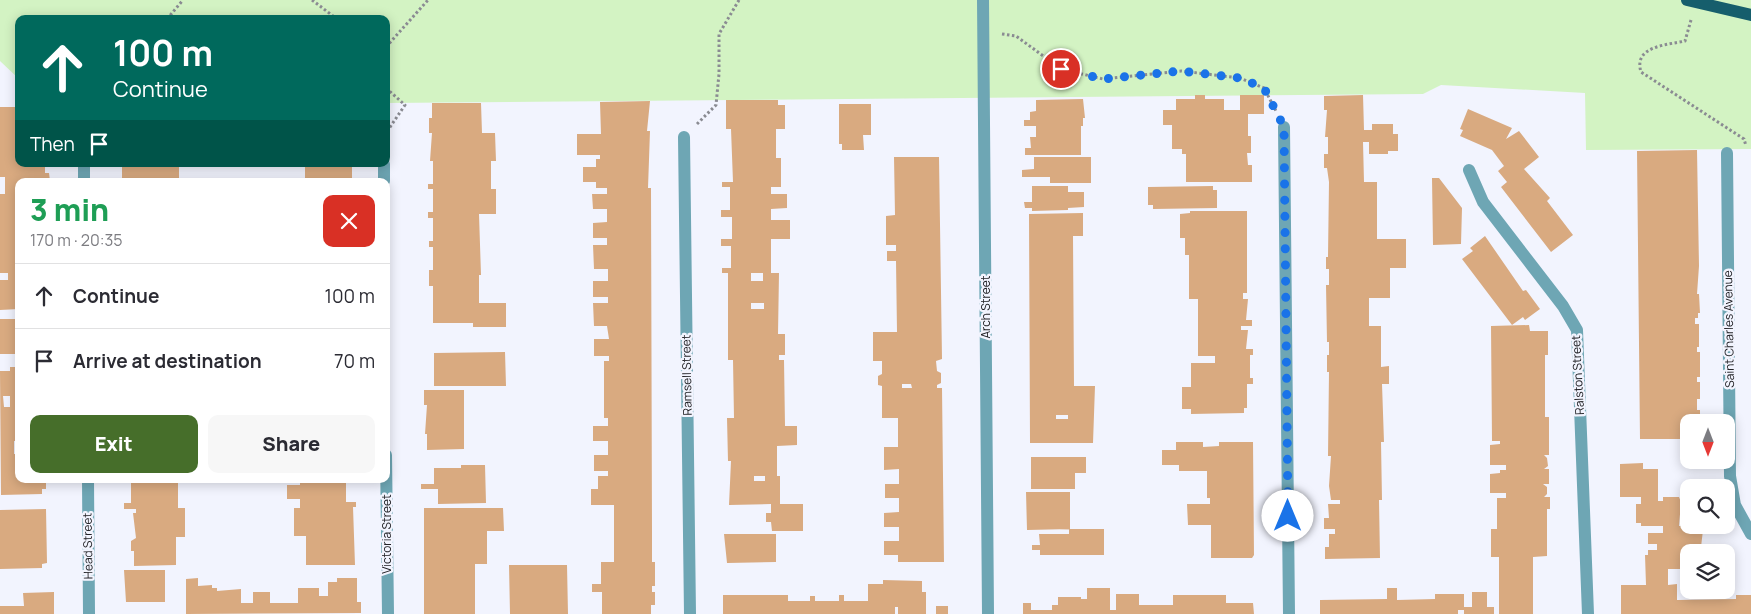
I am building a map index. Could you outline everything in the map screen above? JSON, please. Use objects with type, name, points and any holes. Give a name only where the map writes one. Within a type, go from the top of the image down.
[{"type":"main road","points":[[1687,0],[1751,15]]},
{"type":"street","name":"Arch Street","points":[[984,0],[988,614]]},
{"type":"street","points":[[1284,127],[1288,614]]},
{"type":"street","name":"Ramsell Street","points":[[684,137],[690,614]]},
{"type":"street","name":"Saint Charles Avenue","points":[[1727,153],[1730,476],[1735,505],[1751,534]]},
{"type":"street","name":"Ralston Street","points":[[1469,170],[1483,202],[1563,306],[1577,330],[1588,614]]},
{"type":"street","name":"Head Street","points":[[88,483],[89,614]]},
{"type":"street","name":"Victoria Street","points":[[386,483],[388,614]]},
{"type":"path","points":[[170,15],[183,0]]},
{"type":"path","points":[[312,0],[332,15]]},
{"type":"path","points":[[390,42],[428,0]]},
{"type":"path","points":[[684,137],[716,105],[719,74],[719,34],[739,0]]},
{"type":"path","points":[[984,32],[1016,36],[1061,69],[1103,79],[1181,71],[1240,78],[1264,88],[1284,127]]},
{"type":"path","points":[[1686,41],[1652,48],[1643,53],[1639,63],[1641,72],[1744,139],[1746,146],[1727,153]]},
{"type":"path","points":[[390,92],[405,105],[390,127]]},
{"type":"green space","points":[[0,0],[1751,0],[1751,149],[1586,150],[1585,93],[1441,85],[1423,94],[390,103],[390,15],[15,15],[15,75],[0,61]]},
{"type":"building","points":[[1195,95],[1205,95],[1205,99],[1224,99],[1224,110],[1240,110],[1240,95],[1264,95],[1264,114],[1248,114],[1248,136],[1251,136],[1251,153],[1247,153],[1248,165],[1252,165],[1252,182],[1186,182],[1186,154],[1182,154],[1182,149],[1172,149],[1172,125],[1163,125],[1163,110],[1176,110],[1176,99],[1195,99]]},
{"type":"building","points":[[1363,95],[1364,130],[1372,130],[1372,124],[1393,124],[1393,134],[1398,134],[1398,151],[1388,151],[1388,154],[1369,154],[1369,142],[1363,142],[1364,182],[1377,182],[1377,239],[1406,239],[1406,268],[1390,268],[1390,298],[1369,298],[1369,326],[1381,326],[1381,367],[1389,366],[1389,384],[1382,384],[1384,442],[1381,442],[1382,500],[1379,500],[1380,558],[1325,559],[1325,547],[1329,547],[1329,534],[1335,534],[1335,529],[1324,529],[1324,518],[1329,518],[1328,504],[1340,504],[1340,500],[1331,500],[1329,486],[1331,456],[1328,456],[1329,372],[1327,372],[1327,355],[1329,355],[1329,342],[1327,342],[1326,285],[1329,285],[1329,269],[1326,269],[1326,257],[1328,257],[1329,182],[1327,168],[1324,168],[1324,154],[1328,154],[1328,137],[1325,137],[1327,110],[1324,110],[1324,96]]},
{"type":"building","points":[[1083,99],[1085,118],[1083,118],[1083,126],[1081,126],[1081,155],[1025,155],[1025,148],[1031,148],[1030,137],[1036,137],[1036,126],[1024,126],[1024,120],[1030,120],[1030,112],[1036,111],[1036,100]]},
{"type":"building","points":[[726,100],[778,100],[778,105],[785,105],[785,129],[776,129],[776,158],[781,158],[781,187],[771,187],[771,194],[787,194],[787,208],[771,209],[771,220],[790,220],[790,239],[771,239],[771,273],[779,273],[778,334],[785,334],[785,355],[779,355],[779,360],[784,360],[785,426],[797,426],[797,445],[777,446],[777,476],[780,476],[780,504],[803,504],[803,531],[772,531],[771,522],[766,522],[766,513],[771,513],[771,504],[729,505],[731,461],[728,461],[727,418],[734,418],[733,360],[728,360],[728,273],[722,273],[722,268],[731,268],[731,246],[721,246],[721,239],[732,239],[732,217],[721,217],[721,210],[730,210],[730,187],[722,187],[722,182],[733,182],[731,129],[726,129]],"holes":[[[751,273],[763,273],[763,281],[751,281]],[[751,303],[764,303],[764,309],[751,309]],[[754,476],[765,476],[765,481],[754,481]]]},
{"type":"building","points":[[650,101],[647,131],[650,131],[648,188],[651,188],[652,562],[655,562],[655,586],[652,586],[652,592],[655,592],[655,605],[651,605],[651,614],[602,614],[602,592],[592,592],[592,584],[601,584],[601,562],[614,562],[614,505],[591,505],[591,489],[598,489],[598,476],[608,476],[608,471],[594,471],[594,455],[608,455],[608,441],[593,441],[593,426],[608,426],[608,418],[604,418],[604,361],[609,361],[609,356],[594,356],[594,339],[609,339],[607,326],[594,326],[593,303],[608,303],[608,297],[593,297],[593,281],[608,281],[608,269],[594,269],[593,245],[607,245],[607,238],[593,238],[593,223],[607,222],[607,209],[593,209],[592,194],[607,194],[607,188],[596,188],[596,182],[583,182],[583,167],[596,167],[596,159],[600,159],[600,155],[577,155],[577,134],[601,134],[600,102]]},
{"type":"building","points":[[432,103],[481,103],[482,133],[495,133],[496,161],[491,161],[491,189],[496,189],[496,214],[479,214],[481,275],[479,275],[479,303],[506,303],[506,327],[473,327],[473,323],[433,323],[433,286],[429,286],[429,270],[433,270],[433,247],[429,247],[429,241],[433,241],[433,218],[428,218],[428,212],[433,212],[433,189],[428,189],[428,184],[433,184],[433,161],[430,161],[432,133],[429,133]]},
{"type":"building","points":[[839,104],[871,104],[871,135],[863,135],[864,150],[842,150],[842,144],[839,144]]},
{"type":"building","points":[[0,107],[15,107],[15,167],[45,167],[45,173],[49,173],[50,178],[15,178],[15,309],[0,310],[0,280],[8,280],[8,273],[0,273],[0,194],[5,194],[5,177],[0,177]]},
{"type":"building","points":[[1468,109],[1512,128],[1506,139],[1519,131],[1539,157],[1524,169],[1550,198],[1547,201],[1573,235],[1551,252],[1501,187],[1507,182],[1498,171],[1504,166],[1492,150],[1460,136],[1463,130],[1460,129]]},
{"type":"building","points":[[1697,150],[1699,266],[1697,294],[1699,294],[1700,313],[1698,313],[1698,318],[1695,318],[1695,324],[1699,324],[1699,347],[1697,347],[1697,352],[1700,352],[1700,377],[1697,377],[1697,382],[1700,382],[1700,399],[1697,399],[1697,410],[1700,410],[1700,414],[1680,414],[1680,439],[1640,439],[1637,151]]},
{"type":"building","points":[[894,157],[939,157],[942,359],[936,361],[937,371],[941,373],[941,383],[937,385],[937,388],[942,388],[944,562],[898,562],[898,555],[884,555],[884,541],[899,541],[899,527],[884,527],[884,513],[899,512],[899,498],[885,498],[885,484],[899,484],[899,469],[884,470],[884,447],[898,447],[898,418],[882,418],[882,386],[878,385],[878,376],[882,374],[882,361],[873,361],[873,332],[897,332],[896,261],[887,261],[887,251],[896,251],[896,245],[886,245],[886,216],[895,215]],"holes":[[[902,384],[911,384],[912,388],[902,388]]]},
{"type":"building","points":[[1034,157],[1091,157],[1091,183],[1050,183],[1050,177],[1022,177],[1022,170],[1034,169]]},
{"type":"building","points":[[122,167],[179,167],[179,178],[122,178]]},
{"type":"building","points":[[305,167],[352,167],[352,178],[305,178]]},
{"type":"building","points":[[1432,178],[1439,178],[1462,208],[1461,244],[1433,245]]},
{"type":"building","points":[[1032,186],[1068,186],[1068,192],[1084,192],[1084,207],[1068,208],[1068,210],[1032,211],[1032,208],[1025,208],[1024,202],[1032,202]]},
{"type":"building","points":[[1213,186],[1213,190],[1217,190],[1217,208],[1153,209],[1153,205],[1148,205],[1148,187]]},
{"type":"building","points":[[1190,211],[1247,211],[1247,293],[1243,293],[1243,299],[1248,299],[1246,320],[1252,320],[1252,326],[1241,326],[1241,330],[1248,330],[1246,349],[1253,349],[1253,355],[1250,355],[1250,378],[1253,378],[1253,384],[1247,384],[1247,408],[1244,408],[1244,413],[1191,414],[1191,409],[1182,409],[1182,387],[1191,387],[1191,363],[1215,363],[1215,356],[1198,356],[1198,299],[1189,299],[1189,255],[1185,255],[1185,238],[1180,238],[1180,214],[1190,213]]},
{"type":"building","points":[[1083,213],[1083,236],[1073,236],[1074,386],[1095,386],[1093,443],[1030,443],[1029,214]],"holes":[[[1056,415],[1068,415],[1068,419],[1056,419]]]},
{"type":"building","points":[[1485,236],[1523,291],[1526,290],[1540,309],[1525,320],[1523,317],[1512,325],[1462,259],[1473,251],[1470,248]]},
{"type":"building","points":[[0,319],[15,319],[15,354],[0,354]]},
{"type":"building","points":[[1529,325],[1530,331],[1548,331],[1548,355],[1545,355],[1545,417],[1549,417],[1549,455],[1544,455],[1547,458],[1548,466],[1544,469],[1549,469],[1549,484],[1543,484],[1547,487],[1547,494],[1544,497],[1550,497],[1550,509],[1547,509],[1547,556],[1533,557],[1533,614],[1499,614],[1499,557],[1491,557],[1491,529],[1497,529],[1497,498],[1506,498],[1506,493],[1490,493],[1490,474],[1506,470],[1506,465],[1490,465],[1490,445],[1500,444],[1500,441],[1492,441],[1491,326]]},
{"type":"building","points":[[505,352],[506,386],[434,386],[434,353]]},
{"type":"building","points":[[10,367],[15,367],[15,483],[46,483],[46,489],[42,489],[42,494],[1,495],[0,371],[10,371]],"holes":[[[3,396],[10,396],[10,407],[4,407]]]},
{"type":"building","points":[[424,390],[464,390],[464,449],[427,450],[427,434],[425,434],[427,405],[424,405]]},
{"type":"building","points":[[1176,442],[1203,442],[1203,447],[1219,446],[1219,442],[1253,442],[1254,555],[1252,558],[1211,558],[1211,525],[1188,525],[1187,504],[1210,504],[1210,498],[1207,498],[1207,471],[1179,471],[1179,465],[1162,465],[1162,450],[1176,450]]},
{"type":"building","points":[[1031,457],[1086,457],[1086,473],[1075,473],[1075,489],[1031,489]]},
{"type":"building","points":[[1643,463],[1643,469],[1658,469],[1658,501],[1663,501],[1663,497],[1679,497],[1680,500],[1680,534],[1703,534],[1701,544],[1680,544],[1680,569],[1668,569],[1668,585],[1677,584],[1677,600],[1736,599],[1736,595],[1751,595],[1751,614],[1621,614],[1621,585],[1646,585],[1645,555],[1648,555],[1648,550],[1657,550],[1657,544],[1648,544],[1648,533],[1663,533],[1663,526],[1641,526],[1641,523],[1636,523],[1636,504],[1641,504],[1641,497],[1620,497],[1620,464]]},
{"type":"building","points":[[461,465],[485,465],[486,503],[438,504],[438,489],[421,489],[421,484],[434,484],[434,468],[461,468]]},
{"type":"building","points":[[131,483],[178,483],[178,508],[185,508],[185,537],[176,537],[176,565],[134,566],[134,551],[131,551],[131,541],[136,538],[133,513],[136,513],[136,509],[124,509],[124,503],[131,503]]},
{"type":"building","points":[[300,483],[346,483],[346,502],[356,502],[356,507],[353,507],[355,565],[306,565],[306,536],[294,536],[294,508],[300,508],[300,499],[287,499],[287,485],[300,485]]},
{"type":"building","points":[[1026,492],[1070,492],[1070,529],[1027,530]]},
{"type":"building","points":[[424,508],[503,508],[504,531],[487,531],[487,564],[475,564],[475,614],[424,614]]},
{"type":"building","points":[[46,509],[47,563],[42,564],[42,568],[0,569],[0,510]]},
{"type":"building","points":[[1069,529],[1104,529],[1104,555],[1040,555],[1040,550],[1032,550],[1032,545],[1040,545],[1039,534],[1069,534]]},
{"type":"building","points":[[724,534],[776,534],[776,562],[727,563]]},
{"type":"building","points":[[509,565],[567,565],[568,614],[510,614]]},
{"type":"building","points":[[124,570],[165,570],[165,602],[126,602]]},
{"type":"building","points":[[198,578],[198,586],[212,585],[212,588],[217,588],[217,591],[241,589],[241,603],[253,603],[253,592],[270,592],[270,603],[298,603],[298,588],[319,588],[319,596],[328,596],[328,582],[337,582],[337,578],[357,578],[357,602],[361,602],[361,613],[186,614],[186,579]]},
{"type":"building","points":[[883,580],[922,581],[922,592],[926,592],[926,614],[898,614],[898,607],[895,607],[895,614],[723,614],[723,595],[788,595],[788,601],[810,601],[810,596],[815,596],[815,601],[839,601],[839,595],[844,595],[844,601],[868,601],[868,584],[883,584]]},
{"type":"building","points":[[1087,588],[1110,588],[1110,610],[1116,610],[1116,594],[1139,594],[1139,605],[1173,605],[1173,595],[1226,595],[1226,603],[1253,603],[1254,614],[1023,614],[1023,603],[1031,603],[1031,610],[1052,610],[1052,605],[1058,605],[1058,597],[1081,597],[1081,599],[1087,599]]},
{"type":"building","points":[[1387,588],[1397,588],[1397,600],[1435,599],[1435,594],[1464,594],[1464,607],[1472,607],[1472,592],[1487,592],[1487,607],[1494,607],[1494,614],[1464,614],[1464,610],[1458,610],[1458,614],[1320,614],[1320,600],[1387,599]]},
{"type":"building","points":[[54,592],[54,614],[0,614],[0,606],[24,606],[23,593]]},
{"type":"building","points":[[936,606],[948,606],[948,614],[936,614]]},
{"type":"route","points":[[1061,69],[1103,79],[1181,71],[1240,78],[1264,88],[1284,127],[1288,516]]}]
